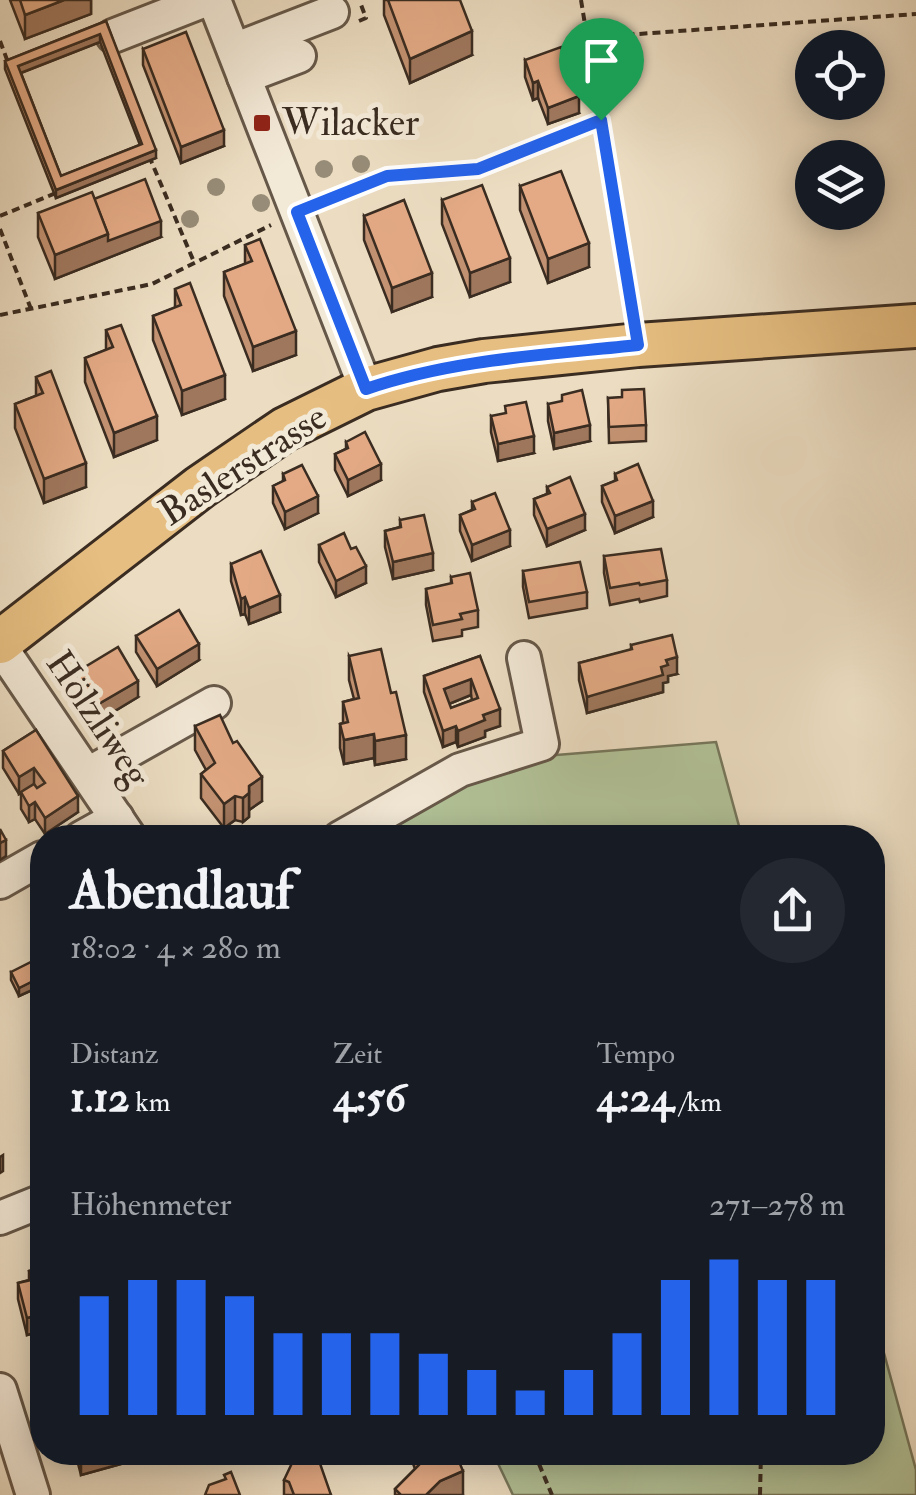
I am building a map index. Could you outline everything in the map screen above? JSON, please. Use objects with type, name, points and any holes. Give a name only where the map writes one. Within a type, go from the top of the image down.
[{"type":"main road","name":"Baslerstrasse","points":[[0,644],[200,487],[285,429],[366,389],[484,361],[638,345],[916,326]]},
{"type":"street","points":[[112,36],[205,0]]},
{"type":"street","points":[[214,0],[366,389]]},
{"type":"street","points":[[239,64],[332,12]]},
{"type":"street","points":[[239,64],[299,56]]},
{"type":"street","name":"Hölzliweg","points":[[0,644],[122,825]]},
{"type":"street","points":[[363,825],[460,770],[542,744],[524,658]]},
{"type":"street","points":[[88,774],[214,703]]},
{"type":"street","points":[[0,882],[30,865]]},
{"type":"street","points":[[0,1218],[30,1206]]},
{"type":"street","points":[[0,1390],[33,1495]]},
{"type":"path","points":[[582,0],[638,345]]},
{"type":"path","points":[[588,41],[624,35],[916,14]]},
{"type":"path","points":[[0,41],[12,71]]},
{"type":"path","points":[[0,315],[152,284],[297,212],[387,176],[478,169],[601,120]]},
{"type":"path","points":[[149,156],[194,262]]},
{"type":"path","points":[[0,216],[58,192]]},
{"type":"path","points":[[0,229],[31,308]]},
{"type":"path","points":[[539,1465],[552,1495]]},
{"type":"path","points":[[760,1495],[761,1465]]},
{"type":"green space","points":[[716,742],[739,825],[391,825],[466,782],[544,756]]},
{"type":"green space","points":[[885,1357],[916,1470],[916,1495],[513,1495],[499,1465],[885,1465]]},
{"type":"building","points":[[20,0],[64,0],[25,15]]},
{"type":"building","points":[[388,0],[460,0],[472,31],[410,59]]},
{"type":"building","points":[[106,21],[156,150],[56,190],[5,61]],"holes":[[[100,34],[142,144],[61,176],[18,66]]]},
{"type":"building","points":[[186,32],[224,130],[181,147],[143,49]]},
{"type":"building","points":[[561,47],[579,96],[548,108],[525,60]]},
{"type":"building","points":[[561,171],[589,243],[548,259],[520,186]]},
{"type":"building","points":[[145,179],[161,221],[108,241],[94,199]]},
{"type":"building","points":[[482,185],[510,258],[470,273],[442,200]]},
{"type":"building","points":[[92,192],[108,234],[55,255],[38,213]]},
{"type":"building","points":[[404,200],[432,273],[392,288],[364,216]]},
{"type":"building","points":[[260,239],[296,331],[253,347],[224,272],[252,261],[245,245]]},
{"type":"building","points":[[190,283],[225,375],[182,391],[153,316],[181,305],[175,289]]},
{"type":"building","points":[[121,325],[157,416],[114,433],[85,358],[113,347],[106,330]]},
{"type":"building","points":[[51,371],[86,463],[44,479],[15,404],[43,393],[36,377]]},
{"type":"building","points":[[644,389],[646,425],[609,427],[608,398],[622,397],[622,390]]},
{"type":"building","points":[[582,390],[590,425],[554,433],[548,404]]},
{"type":"building","points":[[526,402],[534,436],[498,444],[491,416],[506,413],[505,406]]},
{"type":"building","points":[[365,432],[381,464],[348,480],[335,454],[348,448],[346,442]]},
{"type":"building","points":[[638,464],[653,501],[615,516],[602,486],[617,480],[615,474]]},
{"type":"building","points":[[302,465],[318,496],[285,512],[273,486],[285,480],[283,474]]},
{"type":"building","points":[[570,477],[585,514],[547,529],[534,499],[550,493],[547,487]]},
{"type":"building","points":[[495,493],[510,530],[472,545],[460,515],[475,509],[472,502]]},
{"type":"building","points":[[424,515],[433,553],[393,562],[385,531],[401,527],[400,520]]},
{"type":"building","points":[[344,533],[351,549],[356,547],[366,566],[336,581],[319,545]]},
{"type":"building","points":[[661,549],[667,580],[610,588],[604,556]]},
{"type":"building","points":[[261,551],[280,595],[249,608],[245,597],[241,599],[231,564]]},
{"type":"building","points":[[580,562],[587,592],[529,602],[523,571]]},
{"type":"building","points":[[470,573],[478,610],[460,614],[462,619],[433,625],[426,589],[452,583],[451,577]]},
{"type":"building","points":[[179,610],[199,644],[157,669],[136,636]]},
{"type":"building","points":[[672,635],[677,657],[666,660],[668,665],[661,667],[663,675],[587,697],[579,663]]},
{"type":"building","points":[[118,647],[138,681],[95,706],[75,673]]},
{"type":"building","points":[[381,649],[406,735],[375,741],[374,734],[344,740],[340,724],[348,722],[343,702],[359,698],[349,656]]},
{"type":"building","points":[[480,656],[500,709],[458,731],[456,726],[443,731],[424,676]],"holes":[[[471,679],[478,698],[451,708],[444,689]]]},
{"type":"building","points":[[220,715],[233,743],[237,741],[262,777],[249,786],[249,793],[243,798],[235,796],[224,804],[201,774],[215,763],[195,726]]},
{"type":"building","points":[[36,730],[78,796],[45,818],[35,802],[29,806],[21,792],[45,783],[34,768],[19,777],[3,751]]},
{"type":"building","points":[[30,962],[30,982],[19,988],[11,972]]},
{"type":"building","points":[[30,1280],[30,1317],[27,1318],[18,1283]]},
{"type":"building","points":[[291,1465],[321,1465],[331,1495],[294,1495],[289,1482],[284,1480]]},
{"type":"building","points":[[419,1465],[460,1465],[463,1471],[440,1481],[426,1495],[401,1495],[395,1489]]},
{"type":"building","points":[[231,1472],[240,1495],[205,1495],[209,1485],[226,1479],[224,1475]]},
{"type":"place","name":"Wilacker","points":[[262,123]]},
{"type":"route","points":[[601,120],[638,345],[484,361],[399,378],[366,389],[297,212],[387,176],[478,169],[601,120]]}]
